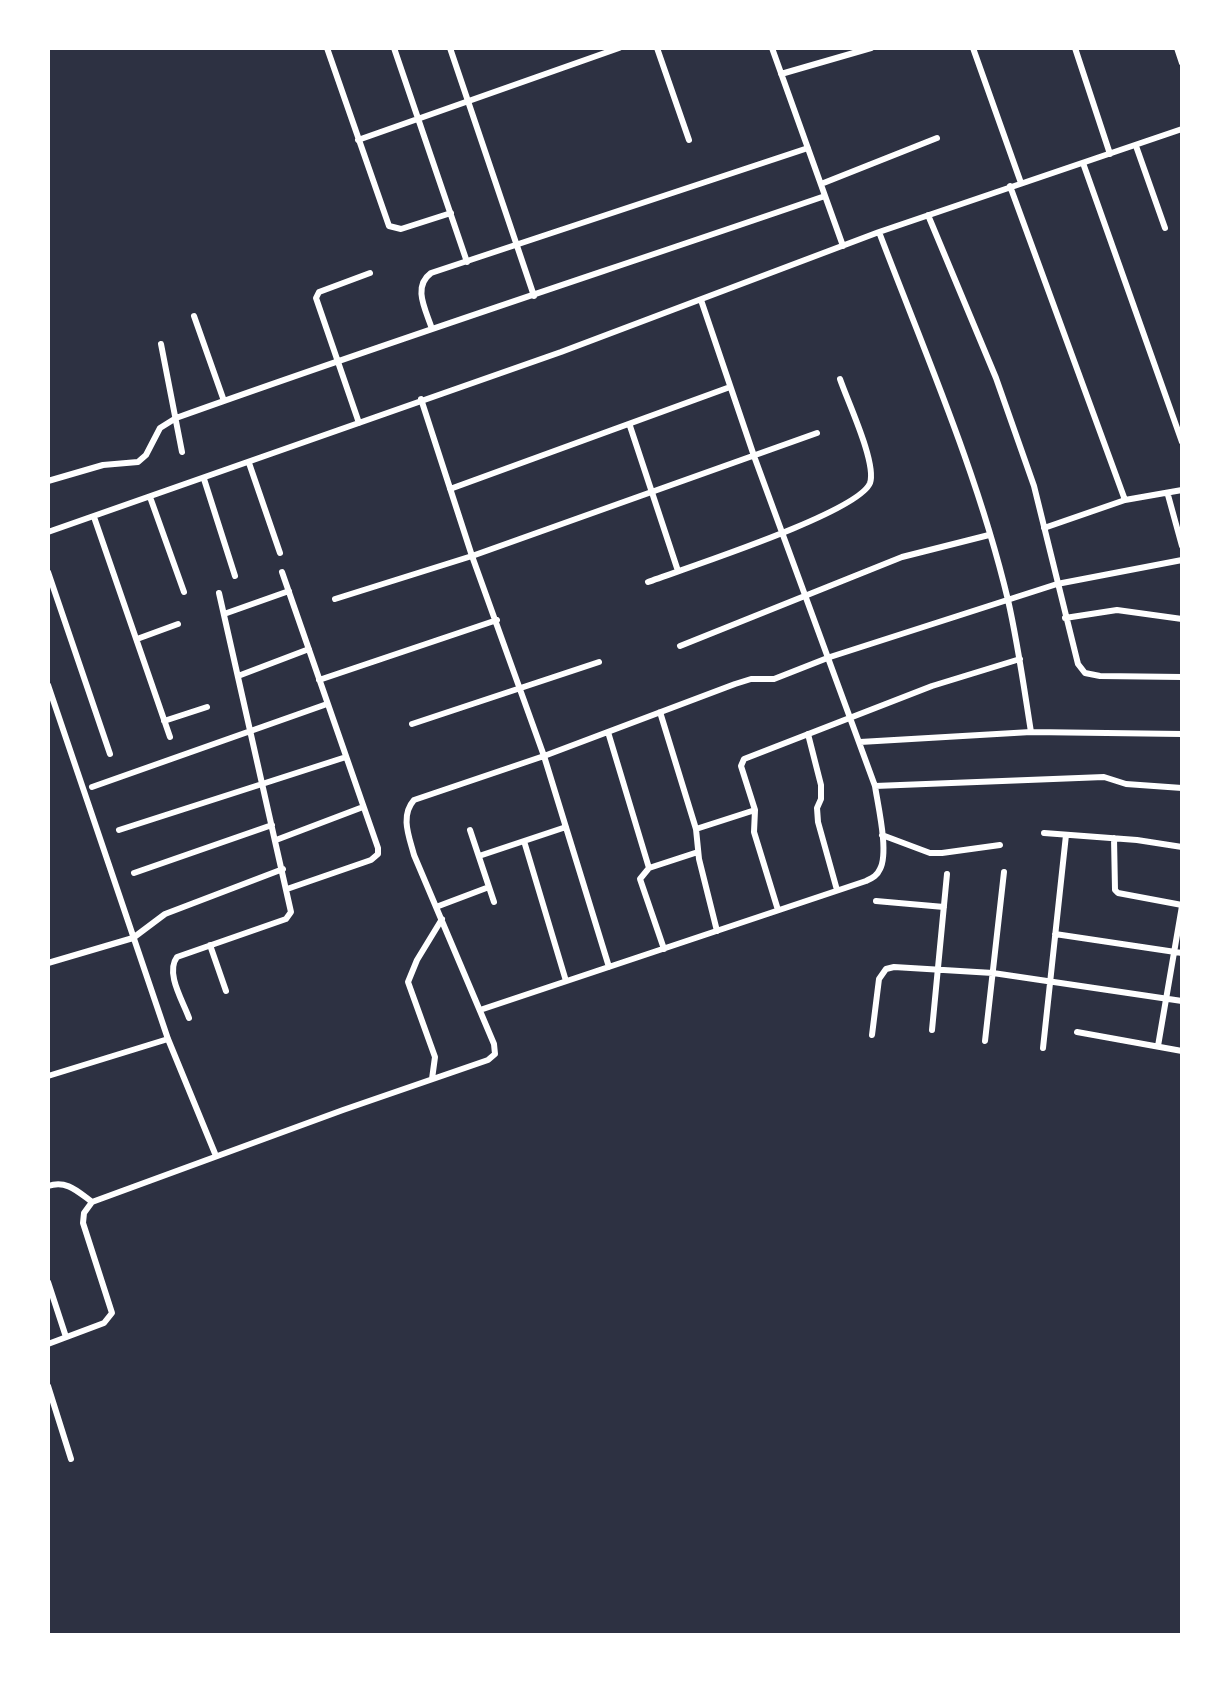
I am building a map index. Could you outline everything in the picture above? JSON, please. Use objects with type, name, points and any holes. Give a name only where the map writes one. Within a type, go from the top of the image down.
[{"type":"street","points":[[327,48],[387,223],[392,228],[401,229],[451,213]]},
{"type":"street","points":[[394,48],[467,262]]},
{"type":"street","points":[[450,48],[534,296]]},
{"type":"street","points":[[358,140],[619,48]]},
{"type":"street","points":[[657,48],[689,140]]},
{"type":"street","points":[[772,48],[843,246]]},
{"type":"street","points":[[781,74],[871,48]]},
{"type":"street","points":[[973,48],[1021,183]]},
{"type":"street","points":[[1075,48],[1110,154]]},
{"type":"street","points":[[1177,48],[1182,63]]},
{"type":"street","points":[[48,532],[561,352],[879,232],[1182,129]]},
{"type":"street","points":[[821,184],[937,138]]},
{"type":"street","points":[[1136,146],[1165,228]]},
{"type":"street","points":[[432,329],[421,284],[431,273],[808,148]]},
{"type":"street","points":[[1083,163],[1182,442]]},
{"type":"street","points":[[1010,186],[1125,500]]},
{"type":"street","points":[[48,481],[103,465],[138,462],[146,455],[160,428],[176,418],[338,360],[825,196]]},
{"type":"street","points":[[928,215],[996,378],[1034,486],[1074,656],[1085,673],[1100,676],[1182,677]]},
{"type":"street","points":[[879,232],[964,456],[989,535],[1007,598],[1031,732]]},
{"type":"street","points":[[359,423],[317,295],[370,273]]},
{"type":"street","points":[[480,1010],[866,881],[880,871],[882,835],[875,786],[852,716],[754,456],[701,300]]},
{"type":"street","points":[[194,316],[224,401]]},
{"type":"street","points":[[161,344],[182,452]]},
{"type":"street","points":[[648,582],[783,532],[854,499],[870,482],[870,463],[840,379]]},
{"type":"street","points":[[450,489],[630,426],[730,387]]},
{"type":"street","points":[[421,399],[472,556],[544,756],[609,967]]},
{"type":"street","points":[[630,426],[678,571]]},
{"type":"street","points":[[335,599],[472,556],[817,433]]},
{"type":"street","points":[[249,463],[280,553]]},
{"type":"street","points":[[204,479],[235,576]]},
{"type":"street","points":[[1044,528],[1125,500],[1168,495],[1182,490]]},
{"type":"street","points":[[1168,495],[1182,546]]},
{"type":"street","points":[[150,497],[184,592]]},
{"type":"street","points":[[94,517],[170,737]]},
{"type":"street","points":[[680,646],[902,557],[989,535]]},
{"type":"street","points":[[48,1344],[104,1323],[112,1313],[83,1223],[84,1213],[92,1202],[488,1060],[495,1054],[494,1044],[409,838],[406,824],[409,807],[423,795],[544,756],[735,684],[751,679],[774,679],[1007,598],[1057,584],[1182,560]]},
{"type":"street","points":[[48,572],[110,754]]},
{"type":"street","points":[[282,572],[378,848],[375,858],[287,889]]},
{"type":"street","points":[[224,614],[289,591]]},
{"type":"street","points":[[189,1018],[172,966],[177,957],[286,919],[291,912],[219,593]]},
{"type":"street","points":[[1065,618],[1117,610],[1182,619]]},
{"type":"street","points":[[319,680],[497,620]]},
{"type":"street","points":[[137,639],[178,624]]},
{"type":"street","points":[[238,676],[309,649]]},
{"type":"street","points":[[778,910],[754,832],[755,810],[742,762],[932,686],[1020,659]]},
{"type":"street","points":[[412,724],[599,662]]},
{"type":"street","points":[[48,685],[168,1039],[216,1156]]},
{"type":"street","points":[[92,787],[327,704]]},
{"type":"street","points":[[164,721],[207,707]]},
{"type":"street","points":[[660,712],[696,829],[698,852],[717,931]]},
{"type":"street","points":[[608,732],[649,868]]},
{"type":"street","points":[[860,742],[1031,732],[1182,734]]},
{"type":"street","points":[[808,734],[821,785],[818,822],[837,890]]},
{"type":"street","points":[[119,830],[346,757]]},
{"type":"street","points":[[875,786],[1104,777],[1126,784],[1182,788]]},
{"type":"street","points":[[276,840],[363,807]]},
{"type":"street","points":[[696,829],[755,810]]},
{"type":"street","points":[[134,873],[272,825]]},
{"type":"street","points":[[479,856],[566,827]]},
{"type":"street","points":[[470,830],[494,902]]},
{"type":"street","points":[[1044,833],[1182,847]]},
{"type":"street","points":[[882,835],[930,853],[1000,845]]},
{"type":"street","points":[[1043,1048],[1066,835]]},
{"type":"street","points":[[1114,838],[1115,890],[1182,906],[1178,952],[1165,998],[1158,1046]]},
{"type":"street","points":[[524,841],[566,981]]},
{"type":"street","points":[[664,949],[640,879],[649,868],[698,852]]},
{"type":"street","points":[[48,963],[133,938],[165,914],[283,869]]},
{"type":"street","points":[[985,1041],[1004,872]]},
{"type":"street","points":[[932,1030],[947,874]]},
{"type":"street","points":[[436,907],[489,887]]},
{"type":"street","points":[[876,901],[944,907]]},
{"type":"street","points":[[432,1079],[435,1057],[408,982],[417,960],[442,919]]},
{"type":"street","points":[[1055,934],[1178,952]]},
{"type":"street","points":[[210,945],[226,991]]},
{"type":"street","points":[[872,1035],[881,973],[894,967],[993,973],[1182,1001]]},
{"type":"street","points":[[1077,1032],[1182,1051]]},
{"type":"street","points":[[48,1076],[168,1039]]},
{"type":"street","points":[[48,1186],[67,1184],[92,1202]]},
{"type":"street","points":[[48,1282],[66,1337]]},
{"type":"street","points":[[48,1386],[71,1459]]}]
